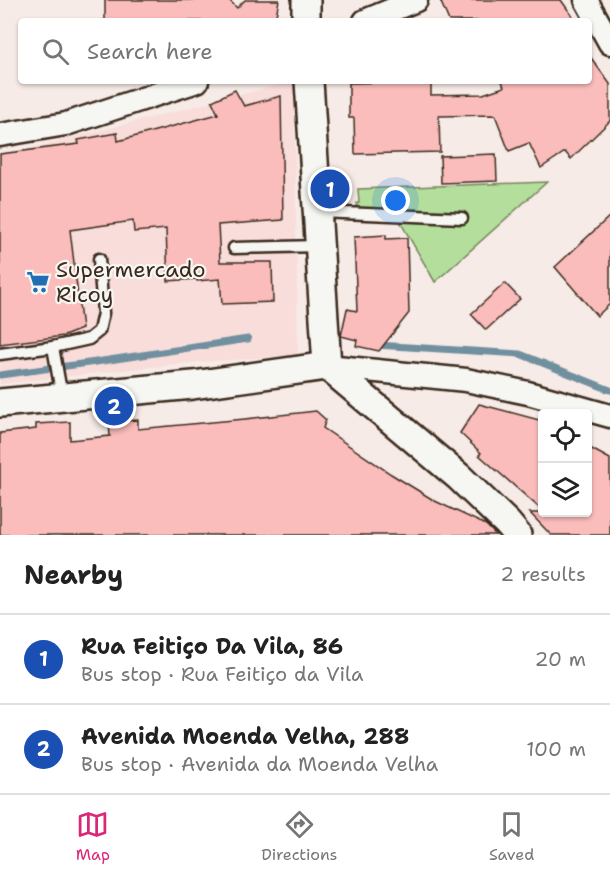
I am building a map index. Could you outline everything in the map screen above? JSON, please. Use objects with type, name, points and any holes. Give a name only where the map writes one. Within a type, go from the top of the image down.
[{"type":"street","points":[[306,0],[306,18]]},
{"type":"street","points":[[372,18],[416,0]]},
{"type":"street","points":[[586,0],[610,43]]},
{"type":"street","points":[[0,135],[66,124],[187,84]]},
{"type":"street","points":[[309,84],[327,366],[459,477],[517,535]]},
{"type":"street","points":[[0,403],[193,384],[327,366],[466,380],[528,393],[610,416]]},
{"type":"lane","points":[[317,212],[462,218]]},
{"type":"lane","points":[[234,248],[319,246]]},
{"type":"lane","points":[[0,354],[53,347],[89,339],[99,331],[103,313],[99,259]]},
{"type":"lane","points":[[53,347],[62,397]]},
{"type":"shaded area","points":[[282,84],[294,84],[298,355],[187,363],[0,384],[0,156]]},
{"type":"green space","points":[[547,182],[435,282],[398,218],[357,220],[358,189]]},
{"type":"building","points":[[105,0],[229,0],[237,8],[245,0],[279,0],[276,18],[105,18]]},
{"type":"building","points":[[440,0],[561,0],[574,18],[448,18]]},
{"type":"building","points":[[592,59],[610,84],[610,121],[571,159],[565,152],[541,168],[529,143],[509,151],[495,115],[439,116],[440,152],[355,154],[354,118],[349,118],[349,84],[431,84],[431,95],[483,94],[504,87],[503,84],[592,84]]},
{"type":"building","points":[[235,90],[244,106],[281,96],[283,220],[218,225],[220,262],[272,262],[273,302],[222,304],[220,279],[168,281],[166,229],[134,232],[133,221],[70,230],[82,329],[64,336],[0,344],[0,154],[79,144],[78,140],[117,133],[118,141],[218,114],[212,101]]},
{"type":"building","points":[[496,154],[497,181],[441,183],[440,156]]},
{"type":"building","points":[[610,216],[610,304],[597,316],[555,267]]},
{"type":"building","points":[[386,235],[386,239],[407,238],[409,313],[379,351],[356,346],[357,340],[341,336],[347,309],[357,311],[354,237]]},
{"type":"building","points":[[505,283],[520,299],[486,330],[471,314]]},
{"type":"building","points":[[479,404],[538,420],[538,507],[479,455],[481,453],[460,433]]},
{"type":"building","points":[[316,411],[326,420],[323,428],[391,474],[435,501],[486,525],[496,535],[0,535],[0,433],[36,429],[36,424],[70,422],[70,440],[110,436],[109,422],[138,420],[138,429]]},
{"type":"building","points":[[592,449],[610,459],[610,535],[551,535],[530,513],[538,513],[538,517],[592,517]]},
{"type":"waterway","points":[[0,375],[248,339]]},
{"type":"waterway","points":[[376,345],[520,354],[610,390]]},
{"type":"place","name":"Rua Feitiço Da Vila, 86","points":[[330,189]]},
{"type":"place","name":"Supermercado Ricoy","points":[[38,282]]},
{"type":"place","name":"Avenida Moenda Velha, 288","points":[[114,406]]}]
